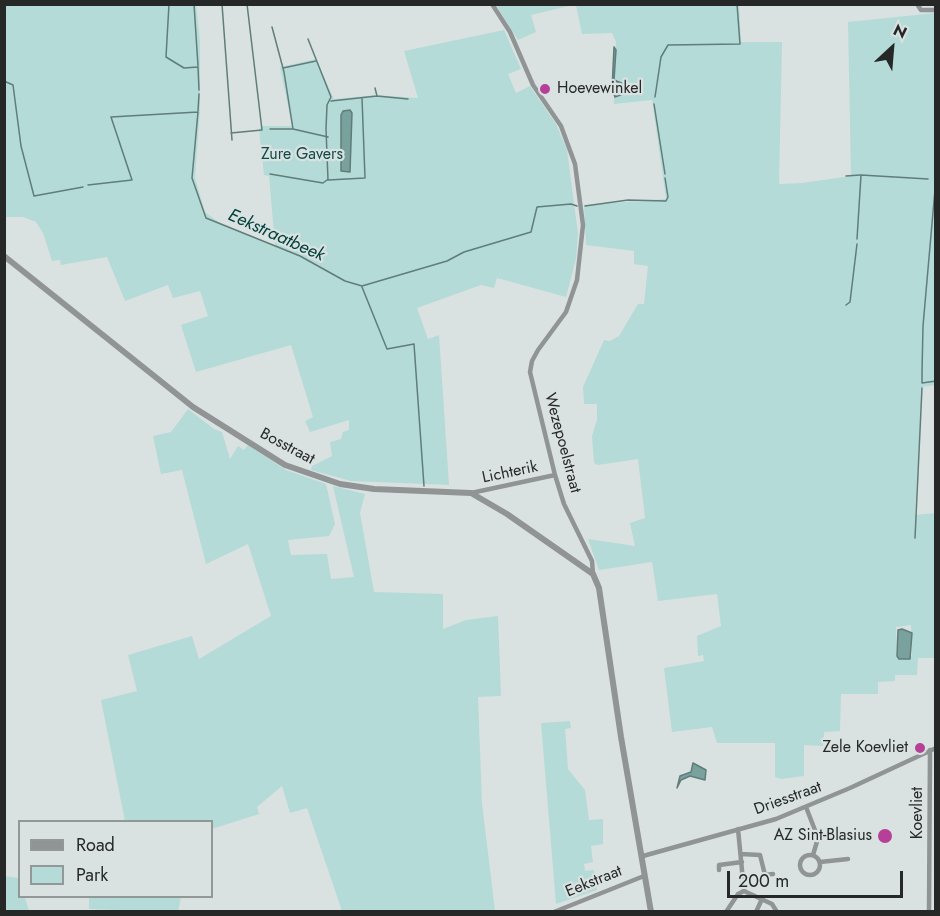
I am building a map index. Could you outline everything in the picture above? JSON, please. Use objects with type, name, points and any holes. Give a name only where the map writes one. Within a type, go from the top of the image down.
[{"type":"street","name":"Wezepoelstraat","points":[[492,4],[510,32],[533,85],[547,104],[570,146],[583,225],[583,248],[572,300],[534,358],[530,372],[564,504],[592,561],[593,574],[599,588],[621,737],[651,912]]},
{"type":"street","points":[[917,4],[921,10],[936,10]]},
{"type":"street","name":"Bosstraat","points":[[4,256],[193,408],[285,465],[340,484],[374,489],[471,493],[507,514],[593,574]]},
{"type":"street","name":"Lichterik","points":[[471,493],[555,475]]},
{"type":"street","name":"Driesstraat","points":[[643,856],[738,830],[806,807],[936,748]]},
{"type":"street","name":"Koevliet","points":[[929,912],[930,750]]},
{"type":"street","points":[[806,807],[818,838],[813,855]]},
{"type":"street","points":[[738,830],[744,891]]},
{"type":"street","points":[[741,854],[760,855],[763,875],[773,874]]},
{"type":"street","points":[[813,855],[808,855],[801,860],[801,869],[804,873],[815,873],[820,862]]},
{"type":"street","points":[[813,855],[820,862]]},
{"type":"street","points":[[820,862],[848,859]]},
{"type":"street","points":[[719,864],[742,862]]},
{"type":"street","name":"Eekstraat","points":[[554,912],[644,876]]},
{"type":"street","points":[[744,891],[772,904],[777,912]]},
{"type":"street","points":[[726,912],[738,894],[744,891]]},
{"type":"street","points":[[756,912],[762,899]]},
{"type":"green space","name":"Zure Gavers","points":[[196,4],[200,41],[200,110],[195,178],[205,212],[221,224],[275,245],[269,176],[264,175],[259,129],[262,126],[292,126],[280,67],[316,59],[334,99],[376,95],[418,98],[404,51],[504,30],[521,69],[508,74],[516,93],[530,86],[556,124],[567,150],[578,234],[576,259],[566,297],[497,278],[494,288],[481,285],[417,308],[428,339],[439,335],[449,485],[351,481],[311,470],[312,466],[332,456],[330,442],[341,439],[343,432],[349,430],[349,420],[310,432],[305,421],[313,417],[291,345],[196,372],[181,325],[208,316],[200,291],[173,298],[168,285],[125,301],[107,257],[61,265],[60,260],[52,261],[43,233],[36,222],[23,217],[5,217],[5,5]]},
{"type":"green space","points":[[496,5],[573,5],[531,15],[536,32],[518,40]]},
{"type":"green space","points":[[576,5],[739,5],[741,42],[782,42],[779,184],[802,183],[851,176],[848,22],[935,13],[936,385],[922,387],[915,515],[935,513],[935,658],[918,658],[917,675],[895,675],[895,681],[878,682],[878,694],[841,694],[840,731],[824,732],[823,746],[804,745],[804,776],[781,779],[775,777],[775,743],[717,743],[712,727],[672,732],[664,668],[704,661],[703,655],[698,656],[697,636],[721,626],[717,594],[658,601],[652,562],[599,570],[588,539],[635,546],[630,523],[645,518],[638,459],[598,465],[594,463],[592,436],[597,420],[597,404],[584,404],[583,387],[604,340],[610,341],[619,336],[638,304],[644,304],[648,266],[634,264],[634,251],[586,245],[584,205],[666,199],[652,100],[614,104],[614,97],[636,89],[614,80],[616,42],[612,33],[582,34]],"holes":[[[911,625],[912,656],[897,657],[896,627]]]},
{"type":"green space","points":[[188,409],[214,429],[222,432],[230,459],[238,446],[244,450],[248,445],[286,470],[326,484],[335,524],[329,536],[288,540],[291,555],[327,554],[331,579],[354,577],[333,486],[365,494],[360,513],[374,592],[443,594],[443,629],[466,620],[498,616],[501,696],[478,697],[482,803],[495,911],[342,911],[307,808],[290,813],[282,786],[257,807],[259,814],[213,829],[213,820],[125,820],[101,700],[137,691],[128,655],[192,636],[199,659],[271,616],[248,544],[206,564],[182,470],[161,474],[153,436],[171,432]]},
{"type":"green space","points":[[570,721],[571,728],[565,729],[568,769],[585,790],[589,820],[603,819],[603,844],[591,846],[593,862],[584,864],[585,871],[594,870],[597,890],[556,904],[541,723]]},
{"type":"green space","points":[[4,876],[18,878],[18,898],[25,898],[29,911],[5,911]]},
{"type":"green space","points":[[89,898],[181,898],[178,912],[89,909]]},
{"type":"shaded area","points":[[614,47],[616,50],[614,80],[636,89],[615,97],[612,89]]},
{"type":"shaded area","points":[[350,110],[352,113],[350,172],[341,171],[341,115],[343,111]]},
{"type":"shaded area","points":[[902,629],[912,633],[910,659],[899,659],[897,656],[898,630]]},
{"type":"shaded area","points":[[693,763],[706,770],[705,780],[690,776],[681,780],[677,788],[680,776],[691,772]]},
{"type":"waterway","points":[[169,4],[166,57],[184,68],[198,67],[199,90]]},
{"type":"waterway","points":[[194,4],[198,66]]},
{"type":"waterway","points":[[222,4],[232,140]]},
{"type":"waterway","points":[[231,133],[262,130],[247,4]]},
{"type":"waterway","name":"Eekstraatbeek","points":[[655,97],[661,57],[668,45],[740,44],[737,4]]},
{"type":"waterway","points":[[272,27],[284,72],[293,129]]},
{"type":"waterway","points":[[308,39],[331,97],[327,105],[326,129],[328,180],[365,178],[362,98]]},
{"type":"waterway","points":[[283,68],[316,61]]},
{"type":"waterway","name":"Eekstraatbeek","points":[[4,81],[13,85],[21,146],[34,196],[83,187]]},
{"type":"waterway","points":[[375,88],[377,96]]},
{"type":"waterway","points":[[198,111],[199,94]]},
{"type":"waterway","points":[[331,101],[377,96],[408,99]]},
{"type":"waterway","name":"Eekstraatbeek","points":[[654,104],[665,174]]},
{"type":"waterway","name":"Eekstraatbeek","points":[[88,185],[132,180],[111,117],[198,112],[192,178],[206,218],[300,256],[345,281],[362,286],[447,261],[464,252],[531,232],[537,207],[571,204],[577,206]]},
{"type":"waterway","points":[[270,129],[293,129],[328,137]]},
{"type":"waterway","points":[[270,174],[323,183],[327,180]]},
{"type":"waterway","points":[[846,176],[860,175]]},
{"type":"waterway","points":[[857,239],[861,175],[928,179]]},
{"type":"waterway","name":"Eekstraatbeek","points":[[585,206],[628,200],[666,201],[668,197],[665,178]]},
{"type":"waterway","points":[[936,178],[923,326],[922,383],[936,381]]},
{"type":"waterway","points":[[846,305],[850,302],[857,244]]},
{"type":"waterway","points":[[362,287],[387,349],[414,344],[424,486]]},
{"type":"waterway","points":[[915,538],[922,388]]},
{"type":"place","name":"Hoevewinkel","points":[[545,89]]},
{"type":"place","name":"Zele Koevliet","points":[[920,748]]},
{"type":"place","name":"AZ Sint-Blasius","points":[[885,836]]}]
